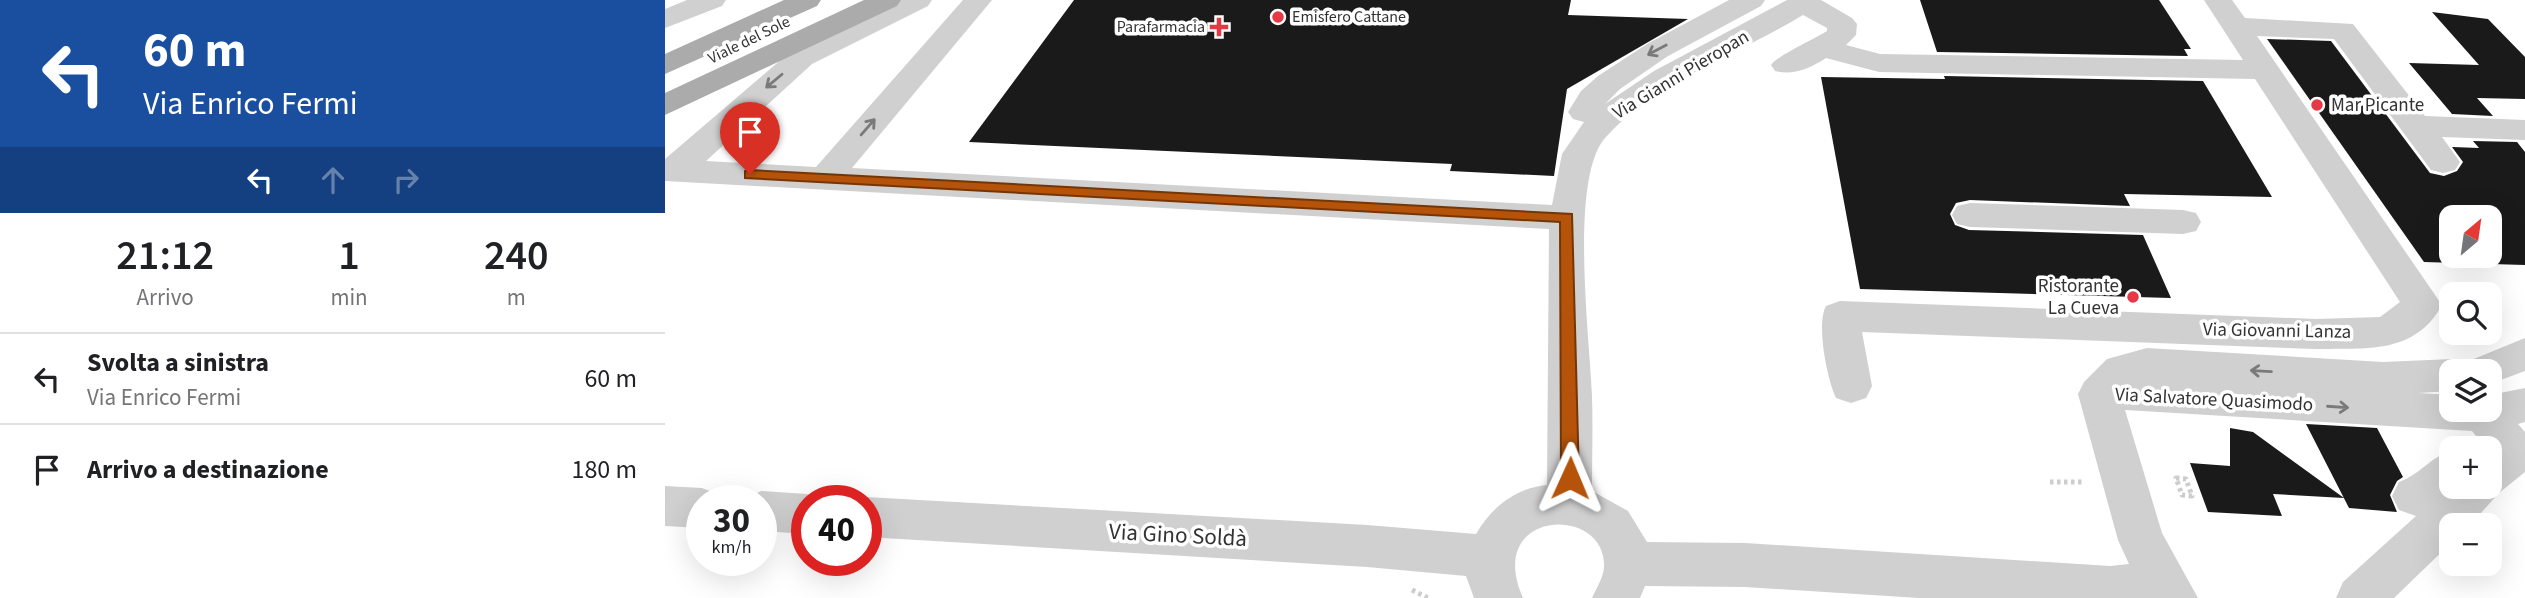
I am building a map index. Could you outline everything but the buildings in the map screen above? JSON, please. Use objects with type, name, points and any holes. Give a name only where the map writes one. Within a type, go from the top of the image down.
[{"type":"main road","name":"Viale del Sole","points":[[665,65],[807,0]]},
{"type":"main road","name":"Viale del Sole","points":[[665,81],[834,0]]},
{"type":"main road","points":[[665,105],[887,0]]},
{"type":"street","points":[[665,19],[712,0]]},
{"type":"street","points":[[670,170],[801,58],[918,0]]},
{"type":"street","points":[[824,179],[978,0]]},
{"type":"street","points":[[1588,136],[1583,110],[1633,65],[1751,0]]},
{"type":"street","points":[[1786,65],[1823,48],[1841,35],[1842,23],[1805,2]]},
{"type":"street","name":"Via Gianni Pieropan","points":[[1569,503],[1567,218],[1576,161],[1588,136],[1623,105],[1805,2]]},
{"type":"street","points":[[2228,14],[2343,30],[2442,162]]},
{"type":"street","name":"Via Giovanni Lanza","points":[[1850,386],[1840,316],[2302,333],[2389,332],[2423,305],[2228,14]]},
{"type":"street","points":[[1823,48],[1879,63],[2266,70]]},
{"type":"street","points":[[2416,126],[2525,130]]},
{"type":"street","points":[[670,170],[1567,218]]},
{"type":"street","points":[[1970,215],[2183,222]]},
{"type":"street","points":[[2502,363],[2525,354]]},
{"type":"street","name":"Via Salvatore Quasimodo","points":[[2099,394],[2121,370],[2147,364],[2383,378],[2439,375]]},
{"type":"street","name":"Via Salvatore Quasimodo","points":[[2099,394],[2142,393],[2439,412]]},
{"type":"street","points":[[2099,394],[2141,540],[2169,590]]},
{"type":"street","points":[[2500,422],[2517,453],[2502,466]]},
{"type":"street","points":[[2415,496],[2421,496],[2439,480]]},
{"type":"street","points":[[2360,598],[2466,499]]},
{"type":"street","points":[[1494,578],[1499,533],[1518,515],[1543,504],[1569,503],[1599,514],[1610,523],[1625,549],[1621,581],[1745,565],[2169,590]]},
{"type":"street","points":[[665,506],[686,507]]},
{"type":"street","name":"Via Gino Soldà","points":[[882,518],[1367,546],[1494,578]]},
{"type":"place","name":"Emisfero Cattane","points":[[1278,17]]},
{"type":"place","name":"Parafarmacia","points":[[1219,27]]},
{"type":"place","name":"Mar Picante","points":[[2317,105]]},
{"type":"place","name":"Ristorante La Cueva","points":[[2133,297]]},
{"type":"route","points":[[750,174],[1567,218],[1570,478]]}]
